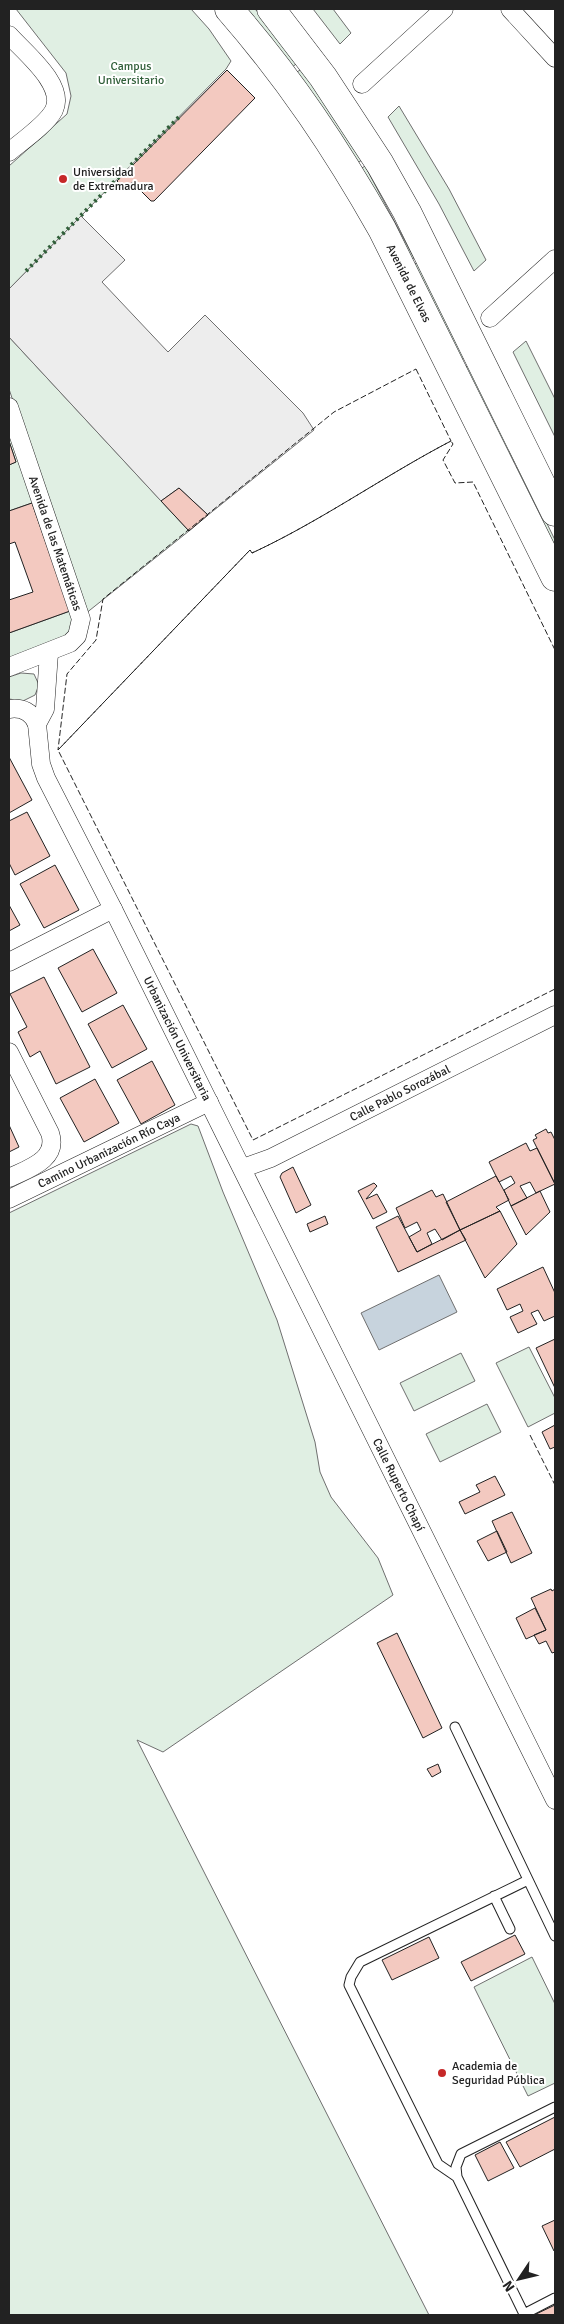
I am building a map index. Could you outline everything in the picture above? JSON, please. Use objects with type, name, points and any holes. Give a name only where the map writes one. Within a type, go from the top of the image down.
[{"type":"highway","name":"Avenida de Elvas","points":[[229,9],[261,45],[300,96],[353,178],[382,229],[555,577]]},
{"type":"highway","points":[[271,9],[323,77],[380,164],[403,204],[555,512]]},
{"type":"street","points":[[362,84],[444,9]]},
{"type":"street","points":[[510,9],[555,58]]},
{"type":"street","points":[[9,35],[53,84],[56,98],[50,115],[9,152]]},
{"type":"street","points":[[490,318],[555,259]]},
{"type":"street","name":"Avenida de las Matemáticas","points":[[9,407],[80,610],[80,628],[77,636],[70,643],[49,653],[9,667]]},
{"type":"street","name":"Urbanización Universitaria","points":[[49,653],[45,710],[38,724],[38,752],[46,778],[114,908],[242,1168]]},
{"type":"street","points":[[9,709],[21,708],[28,712],[38,724]]},
{"type":"street","points":[[9,962],[114,908]]},
{"type":"street","name":"Calle Pablo Sorozábal","points":[[242,1168],[271,1158],[555,1015]]},
{"type":"street","points":[[9,1052],[50,1133],[52,1142],[50,1151],[45,1159],[9,1178]]},
{"type":"street","name":"Camino Urbanización Río Caya","points":[[9,1199],[209,1102]]},
{"type":"street","name":"Calle Ruperto Chapí","points":[[242,1168],[555,1800]]},
{"type":"lane","points":[[455,1727],[555,1936]]},
{"type":"lane","points":[[457,2177],[438,2164],[348,1985],[350,1977],[360,1962],[528,1880]]},
{"type":"lane","points":[[494,1896],[510,1929]]},
{"type":"lane","points":[[555,2107],[461,2154],[456,2167],[457,2177],[524,2314],[555,2298]]},
{"type":"green space","name":"Campus Universitario","points":[[16,9],[191,9],[209,29],[231,61],[226,69],[9,289],[9,166],[67,114],[71,96],[66,73]]},
{"type":"green space","points":[[239,9],[255,9],[270,26],[296,64],[291,68]]},
{"type":"green space","points":[[313,9],[333,9],[351,33],[340,44]]},
{"type":"green space","points":[[302,69],[362,160],[356,164],[295,73]]},
{"type":"green space","points":[[399,106],[449,189],[486,260],[474,271],[439,204],[388,117]]},
{"type":"green space","points":[[365,166],[414,258],[408,261],[359,170]]},
{"type":"green space","points":[[418,262],[465,358],[458,361],[411,266]]},
{"type":"green space","points":[[9,337],[189,531],[85,614],[9,389]]},
{"type":"green space","points":[[526,341],[555,399],[555,437],[513,352]]},
{"type":"green space","points":[[469,365],[516,461],[509,464],[462,369]]},
{"type":"green space","points":[[9,431],[73,614],[73,626],[63,639],[9,661],[9,633],[70,611],[32,503],[9,511],[9,465],[16,462],[9,441]]},
{"type":"green space","points":[[519,466],[555,540],[555,556],[513,470]]},
{"type":"green space","points":[[21,673],[34,674],[39,685],[35,695],[23,701],[9,699],[9,677]]},
{"type":"green space","points":[[191,1124],[198,1126],[223,1192],[277,1320],[315,1442],[320,1472],[331,1497],[378,1558],[393,1595],[163,1752],[137,1740],[429,2315],[9,2315],[9,1213]]},
{"type":"green space","points":[[529,1347],[555,1398],[555,1413],[528,1427],[496,1363]]},
{"type":"green space","points":[[461,1353],[475,1381],[414,1411],[400,1383]]},
{"type":"green space","points":[[487,1404],[501,1432],[440,1462],[426,1434]]},
{"type":"green space","points":[[532,1957],[555,2004],[555,2083],[528,2096],[474,1987]]},
{"type":"shaded area","points":[[81,216],[125,260],[102,282],[168,352],[205,315],[303,413],[314,430],[208,515],[179,488],[161,501],[9,337],[9,289]]},
{"type":"shaded area","points":[[439,1275],[457,1312],[379,1350],[361,1313]]},
{"type":"building","points":[[227,70],[255,98],[154,201],[151,201],[132,182],[125,189],[117,181]]},
{"type":"building","points":[[9,441],[16,462],[9,465]]},
{"type":"building","points":[[179,488],[208,515],[189,531],[161,501]]},
{"type":"building","points":[[32,503],[70,611],[9,633],[9,600],[33,592],[15,542],[9,544],[9,511]]},
{"type":"building","points":[[9,757],[32,800],[9,813]]},
{"type":"building","points":[[27,812],[50,856],[15,875],[9,863],[9,821]]},
{"type":"building","points":[[55,865],[79,910],[44,928],[20,884]]},
{"type":"building","points":[[9,905],[20,925],[9,931]]},
{"type":"building","points":[[93,949],[117,993],[82,1012],[58,968]]},
{"type":"building","points":[[44,977],[90,1067],[56,1084],[40,1051],[30,1057],[18,1032],[27,1027],[10,994]]},
{"type":"building","points":[[123,1005],[147,1049],[112,1068],[88,1024]]},
{"type":"building","points":[[152,1061],[175,1105],[141,1124],[117,1080]]},
{"type":"building","points":[[95,1079],[119,1123],[84,1142],[60,1098]]},
{"type":"building","points":[[9,1125],[19,1147],[9,1152]]},
{"type":"building","points":[[546,1129],[548,1133],[551,1132],[555,1140],[555,1184],[533,1140],[537,1138],[535,1135]]},
{"type":"building","points":[[526,1143],[530,1151],[537,1148],[555,1184],[536,1193],[530,1182],[520,1186],[527,1198],[511,1206],[504,1190],[515,1183],[511,1176],[499,1182],[489,1162]]},
{"type":"building","points":[[293,1167],[311,1205],[296,1213],[280,1177],[282,1173]]},
{"type":"building","points":[[496,1176],[509,1200],[496,1207],[500,1211],[460,1230],[446,1202]]},
{"type":"building","points":[[374,1183],[377,1186],[366,1199],[377,1194],[387,1212],[373,1219],[358,1191]]},
{"type":"building","points":[[432,1190],[436,1197],[443,1194],[460,1230],[442,1240],[435,1229],[427,1233],[432,1244],[417,1252],[409,1237],[421,1230],[417,1222],[405,1228],[396,1208]]},
{"type":"building","points":[[540,1191],[550,1212],[526,1235],[511,1206]]},
{"type":"building","points":[[500,1211],[517,1244],[485,1278],[460,1230]]},
{"type":"building","points":[[325,1216],[328,1224],[310,1232],[307,1224]]},
{"type":"building","points":[[398,1216],[417,1252],[460,1230],[466,1240],[398,1272],[376,1227]]},
{"type":"building","points":[[543,1267],[555,1293],[555,1316],[544,1321],[538,1310],[531,1313],[537,1324],[518,1333],[510,1317],[523,1311],[520,1304],[507,1310],[497,1289]]},
{"type":"building","points":[[555,1339],[555,1388],[536,1348]]},
{"type":"building","points":[[555,1425],[555,1447],[550,1449],[542,1432]]},
{"type":"building","points":[[495,1476],[505,1495],[465,1514],[459,1502],[480,1492],[476,1485]]},
{"type":"building","points":[[512,1512],[532,1553],[511,1563],[492,1521]]},
{"type":"building","points":[[497,1531],[507,1552],[488,1561],[477,1541]]},
{"type":"building","points":[[551,1589],[552,1591],[555,1589],[555,1652],[552,1653],[546,1641],[539,1644],[534,1635],[546,1630],[531,1598]]},
{"type":"building","points":[[535,1608],[546,1630],[526,1639],[516,1618]]},
{"type":"building","points":[[397,1633],[442,1728],[423,1738],[377,1643]]},
{"type":"building","points":[[438,1764],[441,1772],[432,1777],[427,1769]]},
{"type":"building","points":[[515,1935],[525,1954],[471,1981],[461,1962]]},
{"type":"building","points":[[429,1937],[439,1958],[392,1980],[382,1960]]},
{"type":"building","points":[[555,2117],[555,2149],[520,2167],[506,2142]]},
{"type":"building","points":[[500,2142],[514,2168],[488,2181],[475,2155]]},
{"type":"building","points":[[555,2220],[555,2251],[554,2251],[542,2226]]},
{"type":"building","points":[[555,2305],[555,2315],[534,2315]]},
{"type":"hedge","points":[[131,165],[179,117]]},
{"type":"hedge","points":[[26,271],[119,177]]},
{"type":"fence","points":[[416,369],[451,441],[303,527],[252,553],[250,550],[58,750],[67,674],[96,640],[103,599],[334,412],[416,369]]},
{"type":"fence","points":[[555,650],[473,482],[455,483],[443,460],[453,444],[451,441],[303,527],[252,553],[250,550],[58,750],[253,1140],[555,989]]},
{"type":"fence","points":[[530,1435],[555,1485]]},
{"type":"place","name":"Universidad de Extremadura","points":[[63,179]]},
{"type":"place","name":"Academia de Seguridad Pública","points":[[442,2073]]}]
